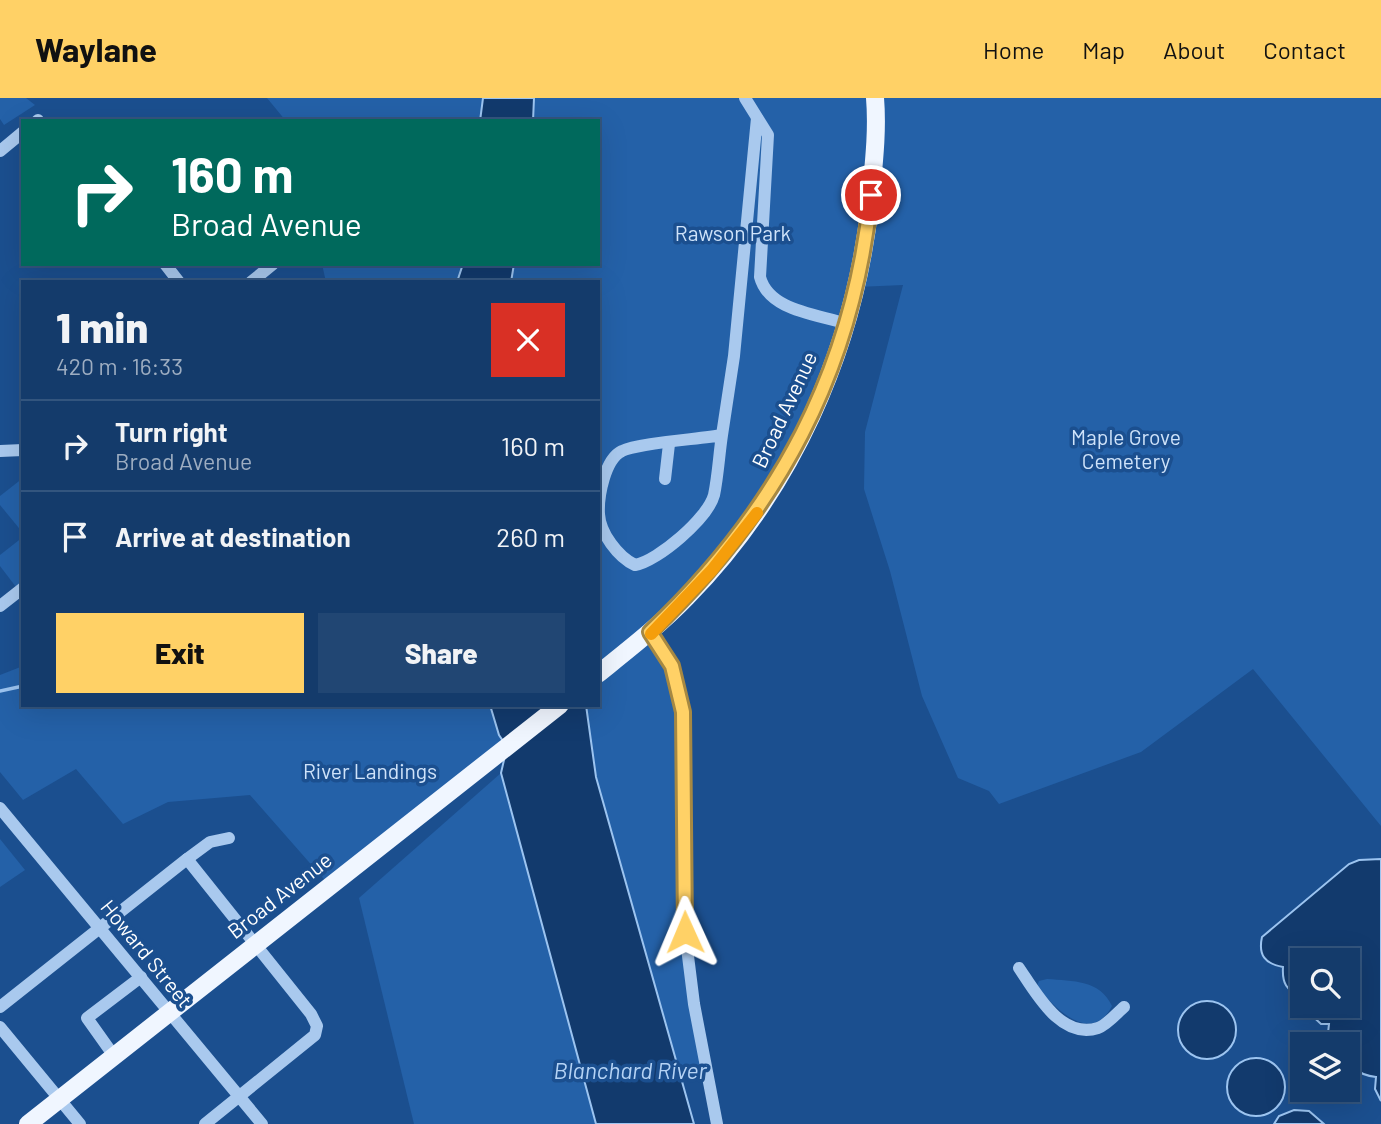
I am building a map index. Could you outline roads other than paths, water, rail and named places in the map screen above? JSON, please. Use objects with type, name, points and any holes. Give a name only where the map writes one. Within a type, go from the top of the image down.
[{"type":"main road","name":"Broad Avenue","points":[[600,673],[650,632],[712,570],[774,487],[810,421],[847,324],[866,237],[873,174],[875,98]]},
{"type":"main road","name":"Broad Avenue","points":[[28,1124],[557,707]]},
{"type":"street","points":[[745,98],[768,135],[760,277],[764,290],[775,301],[847,324]]},
{"type":"street","points":[[600,517],[609,539],[624,560],[635,565],[653,558],[685,533],[708,507],[713,495],[734,356],[757,118]]},
{"type":"street","points":[[0,151],[21,134]]},
{"type":"street","points":[[167,266],[177,280]]},
{"type":"street","points":[[253,280],[271,266]]},
{"type":"street","points":[[600,509],[607,470],[614,456],[622,450],[722,435]]},
{"type":"street","points":[[665,479],[669,444]]},
{"type":"street","points":[[0,451],[21,450]]},
{"type":"street","points":[[0,606],[21,590]]},
{"type":"street","points":[[650,632],[672,666],[683,712],[685,932],[694,1004],[717,1124]]},
{"type":"street","name":"Howard Street","points":[[0,808],[262,1124]]},
{"type":"street","points":[[0,1007],[210,842],[229,838]]},
{"type":"street","points":[[187,859],[311,1014],[317,1026],[315,1035],[205,1124]]},
{"type":"street","points":[[1019,968],[1062,1022],[1077,1029],[1099,1028],[1124,1007]]},
{"type":"street","points":[[114,1056],[87,1018],[141,977]]},
{"type":"street","points":[[0,1027],[80,1124]]},
{"type":"water","points":[[483,98],[534,98],[533,119],[480,119]]},
{"type":"water","points":[[462,266],[514,266],[511,280],[458,280]]},
{"type":"water","name":"Blanchard River","points":[[491,707],[586,707],[596,777],[694,1124],[596,1124],[501,773],[507,747],[499,735]]},
{"type":"water","points":[[1381,859],[1381,1101],[1375,1089],[1376,1077],[1360,1072],[1360,1032],[1328,1032],[1329,1024],[1321,1024],[1315,1018],[1360,1018],[1360,948],[1290,948],[1290,990],[1284,982],[1283,967],[1267,961],[1261,949],[1262,937],[1349,864],[1359,860]]},
{"type":"water","points":[[1207,1001],[1218,1003],[1231,1014],[1236,1030],[1234,1041],[1223,1054],[1207,1059],[1196,1057],[1183,1046],[1178,1030],[1180,1019],[1191,1006]]},
{"type":"water","points":[[1256,1058],[1267,1060],[1280,1071],[1285,1087],[1283,1098],[1272,1111],[1256,1116],[1245,1114],[1232,1103],[1227,1087],[1229,1076],[1240,1063]]},
{"type":"water","points":[[1294,1110],[1309,1111],[1324,1124],[1274,1124],[1279,1116]]},
{"type":"waterway","points":[[0,691],[21,686]]},
{"type":"park label","name":"Rawson Park","points":[[733,234]]},
{"type":"park label","name":"Maple Grove Cemetery","points":[[1126,450]]},
{"type":"park label","name":"River Landings","points":[[370,772]]}]
